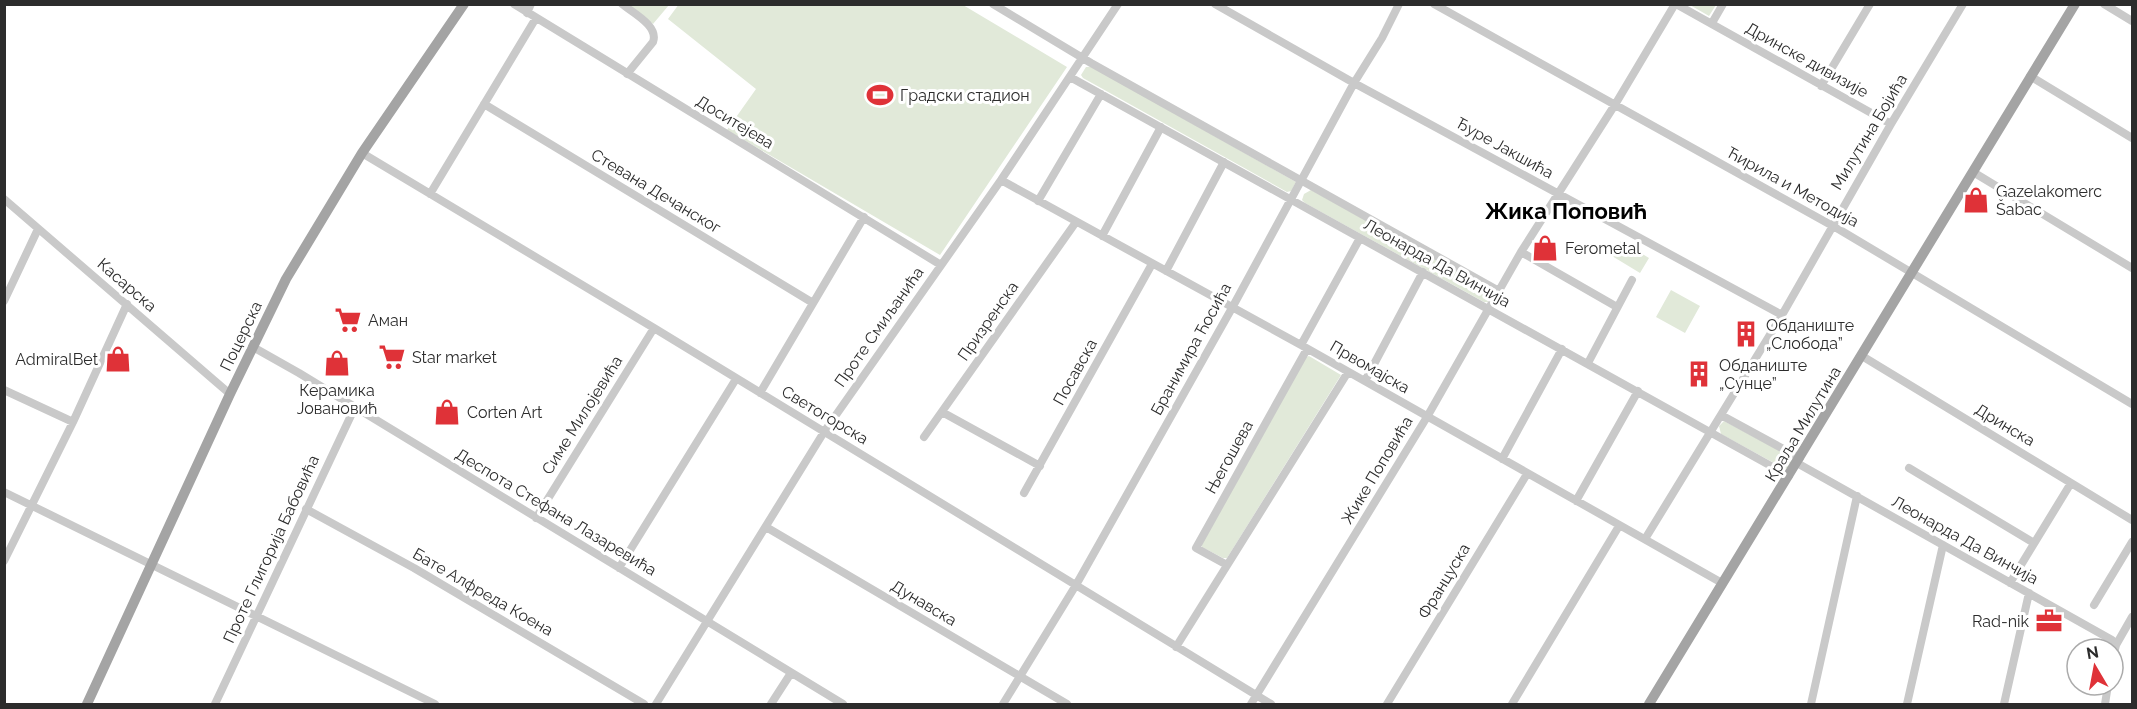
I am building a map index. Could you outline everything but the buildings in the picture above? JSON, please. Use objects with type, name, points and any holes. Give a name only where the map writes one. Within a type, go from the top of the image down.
[{"type":"main road","name":"Поцерска","points":[[87,705],[230,394],[286,279],[362,153],[464,4]]},
{"type":"main road","name":"Краља Милутина","points":[[1649,705],[2074,4]]},
{"type":"street","name":"Доситејева","points":[[514,4],[529,9],[536,18],[941,265]]},
{"type":"street","points":[[622,4],[652,29],[655,35],[653,42],[627,74]]},
{"type":"street","name":"Леонарда Да Винчија","points":[[993,4],[1082,57],[1499,291]]},
{"type":"street","name":"Проте Смиљанића","points":[[656,705],[824,432],[1001,180],[1118,4]]},
{"type":"street","name":"Ђуре Јакшића","points":[[1215,4],[1354,83],[1782,315]]},
{"type":"street","name":"Бранимира Ћосића","points":[[1003,705],[1076,585],[1399,4]]},
{"type":"street","name":"Ћирила и Методија","points":[[1434,4],[1832,225],[2133,404]]},
{"type":"street","name":"Жике Поповића","points":[[1251,705],[1427,417],[1521,252],[1676,4]]},
{"type":"street","name":"Дринске дивизије","points":[[1676,4],[1891,124]]},
{"type":"street","points":[[1712,24],[1723,4]]},
{"type":"street","points":[[1821,86],[1870,4]]},
{"type":"street","name":"Милутина Бојића","points":[[1645,539],[1782,315],[1832,225],[1963,4]]},
{"type":"street","points":[[2104,4],[2133,21]]},
{"type":"street","points":[[430,194],[536,18]]},
{"type":"street","points":[[2030,76],[2133,138]]},
{"type":"street","name":"Леонарда Да Винчија","points":[[1070,77],[1712,431],[1789,476]]},
{"type":"street","points":[[1038,201],[1101,94]]},
{"type":"street","name":"Стевана Дечанског","points":[[484,104],[813,303]]},
{"type":"street","points":[[1102,236],[1161,128]]},
{"type":"street","name":"Светогорска","points":[[362,153],[654,328],[1271,705]]},
{"type":"street","points":[[1166,272],[1224,162]]},
{"type":"street","points":[[1973,172],[2133,268]]},
{"type":"street","name":"Првомајска","points":[[1001,180],[1365,381],[1722,584]]},
{"type":"street","name":"Касарска","points":[[4,199],[230,394]]},
{"type":"street","points":[[760,393],[864,217]]},
{"type":"street","name":"Призренска","points":[[924,436],[1076,222]]},
{"type":"street","points":[[4,301],[38,229]]},
{"type":"street","points":[[1304,347],[1360,238]]},
{"type":"street","points":[[1521,252],[1617,307]]},
{"type":"street","name":"Посавска","points":[[1024,493],[1152,264]]},
{"type":"street","points":[[1365,381],[1424,272]]},
{"type":"street","points":[[1588,363],[1632,280]]},
{"type":"street","points":[[4,561],[73,422],[127,304]]},
{"type":"street","name":"Симе Милојевића","points":[[536,518],[654,328]]},
{"type":"street","name":"Деспота Стефана Лазаревића","points":[[253,347],[843,705]]},
{"type":"street","name":"Његошева","points":[[1227,565],[1196,548],[1304,347]]},
{"type":"street","points":[[1502,459],[1562,349]]},
{"type":"street","name":"Дринска","points":[[1862,356],[2133,520]]},
{"type":"street","points":[[1176,647],[1348,372]]},
{"type":"street","points":[[619,568],[736,379]]},
{"type":"street","points":[[4,390],[73,422]]},
{"type":"street","points":[[1576,501],[1638,391]]},
{"type":"street","name":"Проте Глигорија Бабовића","points":[[215,705],[355,407]]},
{"type":"street","points":[[942,412],[1040,466]]},
{"type":"street","name":"Леонарда Да Винчија","points":[[1721,415],[1857,496],[2106,637]]},
{"type":"street","points":[[1909,468],[2034,543]]},
{"type":"street","name":"Француска","points":[[1387,705],[1527,474]]},
{"type":"street","points":[[2010,583],[2071,483]]},
{"type":"street","points":[[4,492],[435,705]]},
{"type":"street","points":[[1811,705],[1857,496]]},
{"type":"street","name":"Бате Алфреда Коена","points":[[306,509],[414,568],[644,705]]},
{"type":"street","points":[[1512,705],[1619,526]]},
{"type":"street","name":"Дунавска","points":[[766,527],[1067,705]]},
{"type":"street","points":[[2094,605],[2133,542]]},
{"type":"street","points":[[1907,705],[1943,545]]},
{"type":"street","points":[[2004,705],[2029,593]]},
{"type":"street","points":[[2121,637],[2133,617]]},
{"type":"street","points":[[771,705],[791,673]]},
{"type":"street","points":[[220,705],[221,692]]},
{"type":"green space","points":[[679,4],[963,5],[1067,67],[940,255],[727,130],[756,89],[668,19]]},
{"type":"green space","points":[[629,5],[669,5],[653,24]]},
{"type":"green space","points":[[1690,5],[1716,5],[1709,16]]},
{"type":"green space","points":[[1086,67],[1092,67],[1296,182],[1291,191],[1287,192],[1083,78],[1081,75]]},
{"type":"green space","points":[[1311,190],[1492,290],[1493,293],[1488,302],[1484,302],[1305,203],[1302,200],[1304,194]]},
{"type":"green space","points":[[1621,241],[1649,258],[1640,273],[1612,256]]},
{"type":"green space","points":[[1671,290],[1700,306],[1685,333],[1656,317]]},
{"type":"green space","points":[[1309,356],[1341,375],[1227,558],[1223,558],[1202,547],[1201,544],[1306,357]]},
{"type":"green space","points":[[1724,421],[1790,456],[1792,462],[1788,468],[1785,469],[1721,434],[1719,426]]},
{"type":"place","name":"Градски стадион","points":[[880,95]]},
{"type":"place","name":"Gazelakomerc Šabac","points":[[1976,200]]},
{"type":"place","name":"Ferometal","points":[[1545,248]]},
{"type":"place","name":"Аман","points":[[348,320]]},
{"type":"place","name":"Обданиште „Слобода”","points":[[1746,334]]},
{"type":"place","name":"Star market","points":[[392,357]]},
{"type":"place","name":"AdmiralBet","points":[[118,359]]},
{"type":"place","name":"Керамика Јовановић","points":[[337,363]]},
{"type":"place","name":"Обданиште „Сунце”","points":[[1699,374]]},
{"type":"place","name":"Corten Art","points":[[447,412]]},
{"type":"place","name":"Rad-nik","points":[[2049,621]]},
{"type":"district","name":"Жика Поповић","points":[[1566,211]]}]
